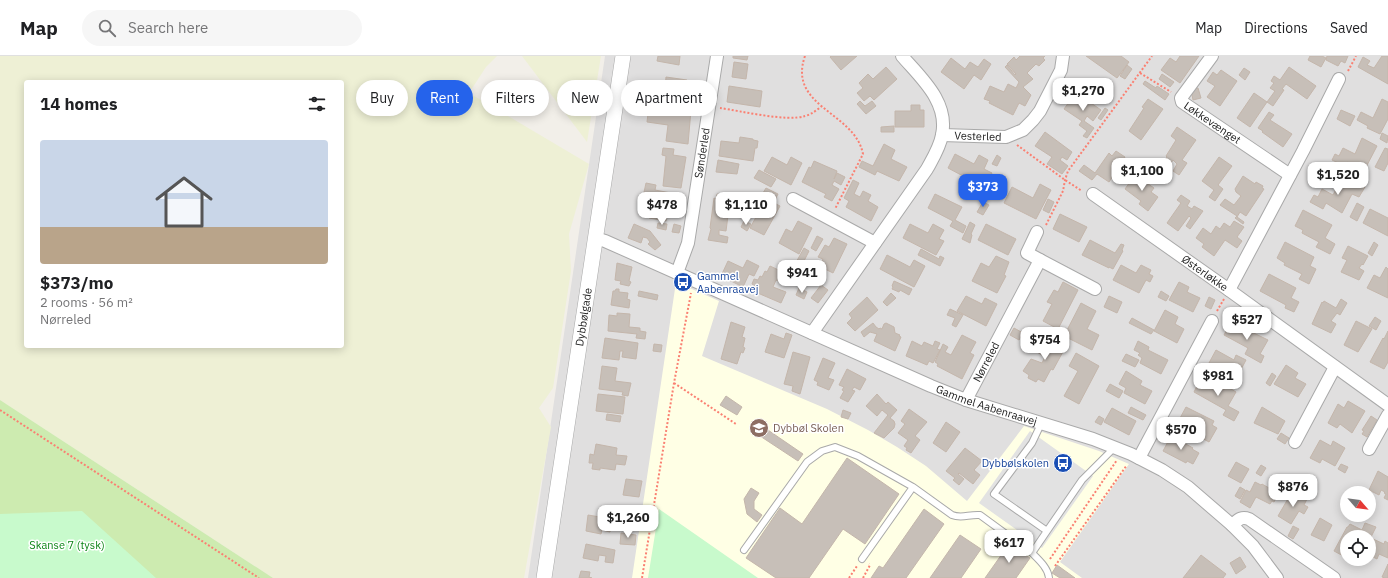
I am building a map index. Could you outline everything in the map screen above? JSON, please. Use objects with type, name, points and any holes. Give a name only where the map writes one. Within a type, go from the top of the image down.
[{"type":"street","name":"Dybbølgade","points":[[544,578],[623,56]]},
{"type":"street","name":"Sønderled","points":[[713,80],[716,56]]},
{"type":"street","name":"Vesterled","points":[[812,333],[927,169],[936,152],[942,135],[942,116],[939,104],[931,90],[902,56]]},
{"type":"street","name":"Vesterled","points":[[942,135],[1006,137],[1023,130],[1040,111],[1061,70],[1063,56]]},
{"type":"street","name":"Løkkevænget","points":[[1212,56],[1181,98],[1182,102],[1290,175]]},
{"type":"street","points":[[1229,290],[1339,79]]},
{"type":"street","name":"Sønderled","points":[[677,273],[688,243],[707,116]]},
{"type":"street","name":"Østerløkke","points":[[1093,194],[1229,290],[1334,367],[1387,401]]},
{"type":"street","points":[[792,199],[875,243]]},
{"type":"street","points":[[1037,232],[1026,253],[1095,289]]},
{"type":"street","name":"Gammel Aabenraavej","points":[[595,238],[694,280],[931,386],[966,400],[1093,439],[1162,470],[1188,487],[1232,525],[1253,546],[1277,578]]},
{"type":"street","name":"Nørreled","points":[[966,400],[1040,260]]},
{"type":"street","points":[[1127,453],[1212,321]]},
{"type":"street","points":[[1295,442],[1334,367]]},
{"type":"street","points":[[1369,449],[1388,415]]},
{"type":"street","points":[[1232,525],[1240,518],[1244,517],[1249,519],[1334,578]]},
{"type":"lane","points":[[1041,424],[1032,443],[994,494],[1047,531]]},
{"type":"lane","points":[[744,550],[807,462],[822,451],[835,447],[858,456],[913,487],[958,518],[980,515],[1032,553],[1044,567],[1049,576]]},
{"type":"lane","points":[[1032,553],[1082,480],[1127,453]]},
{"type":"lane","points":[[862,559],[913,487]]},
{"type":"path","points":[[805,56],[801,67],[802,78],[808,92],[856,136],[863,154],[830,218]]},
{"type":"path","points":[[1037,232],[1044,227],[1063,191],[1068,172],[1152,56]]},
{"type":"path","points":[[1339,79],[1346,74],[1356,56]]},
{"type":"path","points":[[1140,73],[1181,98]]},
{"type":"path","points":[[717,107],[787,118],[804,116],[813,113],[822,106]]},
{"type":"path","points":[[1006,137],[1078,189],[1093,194]]},
{"type":"path","points":[[642,578],[674,383],[694,280]]},
{"type":"path","points":[[1212,321],[1229,290]]},
{"type":"path","points":[[674,383],[736,424]]},
{"type":"path","points":[[0,410],[259,578]]},
{"type":"path","points":[[1044,567],[1127,453]]},
{"type":"path","points":[[1049,576],[1129,462],[1127,453]]},
{"type":"path","points":[[849,578],[862,559]]},
{"type":"shaded area","points":[[0,56],[497,56],[486,67],[473,87],[473,80],[416,80],[416,116],[473,116],[473,95],[481,100],[481,116],[508,116],[589,164],[569,234],[571,271],[553,388],[539,408],[551,427],[524,578],[273,578],[0,400]]},
{"type":"shaded area","points":[[522,56],[601,56],[597,80],[557,80],[557,102],[549,92],[549,80],[540,80]]},
{"type":"shaded area","points":[[605,56],[1388,56],[1388,578],[528,578],[596,116],[613,116],[613,80],[601,80]]},
{"type":"shaded area","points":[[567,116],[591,116],[587,142]]},
{"type":"shaded area","name":"Dybbøl Skolen","points":[[676,282],[719,301],[702,356],[827,409],[868,430],[926,466],[967,501],[1024,426],[1099,451],[1129,464],[1060,562],[1082,578],[632,578]]},
{"type":"shaded area","points":[[1030,431],[1093,476],[1042,548],[979,503]]},
{"type":"green space","points":[[0,400],[273,578],[0,578]]},
{"type":"green space","points":[[659,509],[758,578],[648,578]]},
{"type":"green space","name":"Skanse 7 (tysk)","points":[[82,511],[156,578],[0,578],[0,514]]},
{"type":"building","points":[[658,56],[680,56],[679,65],[657,61]]},
{"type":"building","points":[[733,56],[748,56],[747,60],[733,58]]},
{"type":"building","points":[[857,56],[841,70],[830,57]]},
{"type":"building","points":[[1020,56],[1045,56],[1043,58],[1045,60],[1039,66],[1036,64],[1027,73],[1033,79],[1023,87],[1031,95],[1025,106],[1019,103],[1013,115],[984,99],[990,86],[1004,92],[1008,84],[1016,88],[1019,82],[1005,67],[1007,65],[1015,75],[1016,74],[1007,64],[1014,57],[1016,60]]},
{"type":"building","points":[[1086,56],[1121,56],[1129,62],[1117,78]]},
{"type":"building","points":[[1180,56],[1199,56],[1180,83],[1161,70],[1170,58],[1176,62]]},
{"type":"building","points":[[1310,56],[1322,56],[1326,58],[1321,67],[1308,60]]},
{"type":"building","points":[[1327,56],[1348,56],[1345,63],[1341,61],[1338,66],[1326,60]]},
{"type":"building","points":[[1382,56],[1388,56],[1388,84],[1358,67],[1363,57],[1370,61],[1367,65],[1374,68]]},
{"type":"building","points":[[951,58],[965,69],[970,62],[978,67],[984,59],[991,64],[981,80],[974,75],[964,89],[941,72]]},
{"type":"building","points":[[734,62],[748,64],[746,79],[732,77]]},
{"type":"building","points":[[1127,65],[1132,69],[1125,79],[1120,76]]},
{"type":"building","points":[[886,67],[897,79],[874,100],[870,96],[864,101],[857,93],[863,88],[859,83],[868,74],[873,79]]},
{"type":"building","points":[[1289,67],[1316,86],[1307,99],[1286,84],[1282,89],[1284,90],[1273,106],[1267,102],[1275,91],[1270,88],[1274,83],[1271,81],[1274,76],[1280,80]]},
{"type":"building","points":[[1244,68],[1250,72],[1245,80],[1239,75]]},
{"type":"building","points":[[1221,70],[1237,81],[1220,106],[1207,97],[1215,86],[1207,81],[1213,72],[1217,75]]},
{"type":"building","points":[[1162,74],[1174,82],[1170,87],[1159,79]]},
{"type":"building","points":[[666,77],[687,80],[666,80]]},
{"type":"building","points":[[1145,81],[1156,88],[1157,86],[1169,94],[1165,100],[1143,84]]},
{"type":"building","points":[[729,86],[762,91],[760,107],[727,102]]},
{"type":"building","points":[[1198,88],[1201,98],[1193,100],[1191,90]]},
{"type":"building","points":[[1254,93],[1267,102],[1250,127],[1237,118]]},
{"type":"building","points":[[1081,94],[1101,110],[1093,121],[1087,116],[1084,121],[1094,128],[1087,138],[1083,136],[1087,131],[1079,125],[1082,121],[1064,109],[1072,98],[1076,101]]},
{"type":"building","points":[[1148,99],[1163,109],[1141,140],[1129,131]]},
{"type":"building","points":[[1382,99],[1388,102],[1388,119],[1380,134],[1367,128],[1368,126],[1357,120],[1361,112],[1373,118]]},
{"type":"building","points":[[860,101],[865,106],[872,101],[876,106],[866,114],[857,104]]},
{"type":"building","points":[[911,105],[920,105],[920,110],[924,110],[924,127],[895,127],[895,111],[911,111]]},
{"type":"building","points":[[1105,108],[1108,110],[1101,120],[1098,118]]},
{"type":"building","points":[[1341,110],[1355,116],[1350,126],[1337,119]]},
{"type":"building","points":[[1269,112],[1274,115],[1270,120],[1292,134],[1283,147],[1258,128]]},
{"type":"building","points":[[648,116],[690,116],[688,144],[666,141],[668,125],[647,122]]},
{"type":"building","points":[[894,126],[894,132],[881,132],[881,127]]},
{"type":"building","points":[[1177,127],[1196,140],[1182,160],[1187,163],[1179,175],[1173,171],[1177,164],[1173,160],[1171,163],[1166,159],[1166,156],[1176,140],[1171,136]]},
{"type":"building","points":[[1045,132],[1072,152],[1067,160],[1062,157],[1060,160],[1068,166],[1062,174],[1047,164],[1052,157],[1035,146]]},
{"type":"building","points":[[1382,133],[1388,136],[1387,143],[1380,139]]},
{"type":"building","points":[[740,137],[758,141],[757,148],[755,148],[753,161],[719,156],[721,141],[739,143]]},
{"type":"building","points":[[1362,138],[1377,146],[1364,171],[1347,162],[1345,166],[1332,160],[1335,154],[1339,156],[1343,148],[1355,154]]},
{"type":"building","points":[[884,144],[895,150],[891,159],[907,167],[899,181],[877,171],[875,175],[859,167],[862,161],[873,166]]},
{"type":"building","points":[[663,148],[674,149],[673,155],[686,157],[681,188],[663,186],[666,156],[662,155]]},
{"type":"building","points":[[1385,148],[1388,149],[1388,163],[1384,171],[1375,167]]},
{"type":"building","points":[[1116,151],[1125,157],[1109,182],[1097,174],[1092,180],[1079,171],[1084,165],[1095,173],[1109,153],[1112,156]]},
{"type":"building","points":[[955,154],[974,164],[979,155],[988,160],[984,169],[992,173],[981,195],[959,184],[963,176],[948,168]]},
{"type":"building","points":[[997,155],[1001,158],[997,166],[992,164]]},
{"type":"building","points":[[772,157],[787,165],[791,157],[802,163],[791,185],[764,171]]},
{"type":"building","points":[[1219,157],[1232,166],[1218,185],[1223,189],[1215,201],[1209,197],[1214,190],[1202,181]]},
{"type":"building","points":[[718,160],[739,164],[737,174],[716,172]]},
{"type":"building","points":[[814,161],[837,171],[834,179],[837,173],[845,177],[841,185],[834,181],[832,185],[839,189],[832,201],[824,197],[826,194],[802,182],[809,167],[811,168]]},
{"type":"building","points":[[759,170],[776,179],[771,187],[754,178]]},
{"type":"building","points":[[1135,175],[1154,188],[1151,192],[1158,197],[1148,211],[1139,204],[1141,201],[1125,189]]},
{"type":"building","points":[[1243,176],[1255,184],[1256,182],[1263,186],[1262,188],[1264,189],[1246,216],[1240,212],[1237,217],[1244,222],[1243,224],[1235,218],[1237,216],[1220,205],[1225,199],[1234,205],[1241,196],[1235,189]]},
{"type":"building","points":[[853,180],[859,183],[854,194],[860,197],[863,191],[871,195],[868,201],[878,207],[871,221],[846,207],[849,201],[844,198]]},
{"type":"building","points":[[1341,180],[1354,186],[1356,183],[1365,187],[1359,197],[1352,194],[1342,213],[1326,203],[1323,209],[1310,202],[1314,195],[1318,197],[1322,189],[1333,195]]},
{"type":"building","points":[[646,183],[656,185],[655,190],[671,193],[666,221],[649,218],[650,214],[641,213]]},
{"type":"building","points":[[1040,184],[1051,190],[1036,219],[1004,203],[1012,187],[1033,198]]},
{"type":"building","points":[[766,188],[778,194],[775,200],[763,193]]},
{"type":"building","points":[[717,194],[726,195],[725,200],[730,200],[726,231],[719,230],[719,235],[728,237],[727,243],[708,240],[711,229],[714,198],[716,199]]},
{"type":"building","points":[[935,194],[962,207],[955,220],[966,226],[963,233],[950,226],[953,221],[928,208]]},
{"type":"building","points":[[1181,195],[1190,201],[1187,206],[1192,209],[1194,206],[1203,211],[1190,229],[1186,226],[1191,218],[1189,216],[1178,231],[1167,223],[1181,203],[1177,200]]},
{"type":"building","points":[[766,199],[780,206],[764,235],[750,228]]},
{"type":"building","points":[[1048,199],[1054,202],[1049,213],[1043,210]]},
{"type":"building","points":[[983,202],[989,205],[983,215],[977,212]]},
{"type":"building","points":[[1357,203],[1364,207],[1357,221],[1350,217]]},
{"type":"building","points":[[1370,209],[1388,218],[1388,236],[1363,223]]},
{"type":"building","points":[[1303,210],[1332,225],[1325,238],[1335,244],[1330,254],[1316,247],[1319,242],[1302,233],[1303,230],[1295,226]]},
{"type":"building","points":[[1060,214],[1087,227],[1079,242],[1053,229]]},
{"type":"building","points":[[744,221],[751,224],[747,231],[741,227]]},
{"type":"building","points":[[798,221],[812,228],[799,254],[779,243],[786,229],[792,232]]},
{"type":"building","points":[[1234,221],[1244,227],[1237,237],[1242,241],[1237,248],[1225,240],[1214,256],[1202,247],[1204,244],[1196,238],[1203,228],[1211,234],[1216,226],[1220,229],[1224,223],[1230,227]]},
{"type":"building","points":[[970,222],[975,225],[971,234],[970,243],[962,239]]},
{"type":"building","points":[[658,223],[667,224],[666,230],[657,228]]},
{"type":"building","points":[[634,224],[650,231],[661,245],[655,250],[648,244],[650,242],[647,238],[643,237],[641,243],[628,238]]},
{"type":"building","points":[[674,224],[681,226],[679,233],[672,232]]},
{"type":"building","points":[[910,224],[928,233],[933,224],[944,230],[939,239],[944,241],[936,255],[903,238]]},
{"type":"building","points":[[986,224],[1016,239],[1008,255],[978,240]]},
{"type":"building","points":[[817,236],[823,239],[816,251],[811,248]]},
{"type":"building","points":[[834,238],[847,244],[833,273],[819,266],[823,259],[818,257],[825,245],[829,247]]},
{"type":"building","points":[[1090,240],[1115,253],[1121,244],[1124,245],[1123,251],[1113,269],[1082,255]]},
{"type":"building","points":[[1285,242],[1314,257],[1310,266],[1316,269],[1309,284],[1299,279],[1302,274],[1284,265],[1285,263],[1277,258]]},
{"type":"building","points":[[1374,242],[1378,245],[1372,256],[1368,253]]},
{"type":"building","points":[[1348,246],[1368,256],[1363,265],[1362,264],[1359,268],[1364,271],[1359,280],[1341,272],[1347,260],[1342,258]]},
{"type":"building","points":[[804,248],[809,251],[799,268],[794,266]]},
{"type":"building","points":[[921,249],[939,259],[940,256],[944,258],[940,266],[918,255]]},
{"type":"building","points":[[887,255],[910,267],[914,260],[925,266],[914,287],[880,269]]},
{"type":"building","points":[[996,256],[1009,262],[1004,275],[1006,276],[997,293],[972,281],[981,263],[989,267]]},
{"type":"building","points":[[747,260],[759,266],[754,276],[749,274],[743,287],[721,276],[728,261],[743,268]]},
{"type":"building","points":[[617,263],[632,267],[629,281],[631,282],[629,286],[620,284],[621,281],[615,280]]},
{"type":"building","points":[[1121,265],[1136,273],[1141,265],[1151,270],[1149,274],[1153,276],[1150,282],[1146,280],[1139,293],[1113,280]]},
{"type":"building","points":[[770,266],[787,274],[783,283],[776,280],[773,287],[786,292],[781,303],[753,291],[755,286],[752,284],[754,279],[758,280],[760,276],[762,277]]},
{"type":"building","points":[[1386,267],[1388,269],[1388,298],[1367,288],[1374,275],[1380,278]]},
{"type":"building","points":[[1269,274],[1296,288],[1291,298],[1299,302],[1294,312],[1285,308],[1286,305],[1260,291]]},
{"type":"building","points":[[894,281],[912,289],[909,295],[900,290],[899,292],[892,289]]},
{"type":"building","points":[[1063,282],[1078,290],[1058,329],[1043,321],[1052,304],[1047,302],[1054,290],[1058,292]]},
{"type":"building","points":[[1179,282],[1189,287],[1187,292],[1200,298],[1193,312],[1169,300]]},
{"type":"building","points":[[821,285],[828,290],[818,303],[811,298]]},
{"type":"building","points":[[799,288],[807,292],[804,299],[796,295]]},
{"type":"building","points":[[619,289],[619,292],[628,293],[627,299],[630,300],[629,308],[611,305],[613,291]]},
{"type":"building","points":[[639,291],[658,295],[657,300],[638,296]]},
{"type":"building","points":[[1161,291],[1169,296],[1166,301],[1158,297]]},
{"type":"building","points":[[891,293],[896,298],[887,306],[883,302]]},
{"type":"building","points":[[966,296],[982,304],[985,298],[997,304],[986,326],[957,311]]},
{"type":"building","points":[[1109,296],[1122,302],[1117,313],[1104,307]]},
{"type":"building","points":[[867,297],[878,310],[855,331],[847,323],[852,318],[849,314]]},
{"type":"building","points":[[1209,297],[1215,300],[1211,309],[1205,306]]},
{"type":"building","points":[[1341,299],[1347,303],[1340,315],[1337,313],[1331,321],[1336,324],[1331,333],[1312,324],[1322,302],[1323,303],[1324,301],[1336,308]]},
{"type":"building","points":[[1081,303],[1096,311],[1087,329],[1099,335],[1092,350],[1064,336]]},
{"type":"building","points":[[950,309],[963,315],[956,327],[952,325],[955,318],[947,315]]},
{"type":"building","points":[[1165,310],[1178,317],[1175,324],[1184,329],[1177,343],[1154,331]]},
{"type":"building","points":[[617,313],[630,314],[629,327],[640,328],[640,331],[646,332],[645,339],[636,338],[637,334],[608,331],[609,315],[617,316]]},
{"type":"building","points":[[1375,317],[1381,321],[1376,330],[1369,326]]},
{"type":"building","points":[[1132,318],[1154,330],[1151,334],[1129,323]]},
{"type":"building","points":[[1356,321],[1372,329],[1358,352],[1344,345]]},
{"type":"building","points":[[731,322],[745,327],[742,337],[745,338],[743,347],[745,348],[743,353],[741,352],[737,364],[721,359]]},
{"type":"building","points":[[1231,322],[1268,340],[1260,354],[1264,356],[1261,363],[1245,354],[1248,348],[1224,335]]},
{"type":"building","points":[[873,323],[879,329],[882,329],[886,323],[894,327],[895,333],[901,337],[895,351],[874,341],[877,334],[870,332],[864,337],[861,332]]},
{"type":"building","points":[[1014,328],[1023,333],[1019,340],[1010,335]]},
{"type":"building","points":[[1388,331],[1388,362],[1384,369],[1370,362]]},
{"type":"building","points":[[786,333],[792,335],[784,358],[765,352],[771,334],[784,339]]},
{"type":"building","points":[[962,335],[976,342],[970,353],[974,355],[962,379],[937,366],[938,364],[935,362],[943,344],[948,347],[945,352],[951,355]]},
{"type":"building","points":[[1045,337],[1065,348],[1053,370],[1051,369],[1044,382],[1038,379],[1036,382],[1028,378],[1029,375],[1023,371],[1031,359],[1042,363],[1045,357],[1037,352]]},
{"type":"building","points":[[605,338],[638,343],[636,359],[622,357],[623,351],[620,351],[619,360],[602,358]]},
{"type":"building","points":[[912,341],[922,346],[924,342],[933,346],[935,341],[940,343],[937,349],[940,350],[933,363],[929,361],[927,365],[906,356]]},
{"type":"building","points":[[1138,341],[1149,347],[1148,350],[1168,360],[1161,374],[1140,363],[1142,358],[1138,355],[1140,353],[1134,350]]},
{"type":"building","points":[[654,344],[662,345],[661,352],[653,351]]},
{"type":"building","points":[[1216,350],[1234,360],[1236,355],[1246,360],[1237,377],[1239,378],[1235,386],[1226,381],[1227,379],[1224,377],[1226,372],[1209,363]]},
{"type":"building","points":[[793,352],[810,357],[800,394],[792,391],[793,386],[784,384]]},
{"type":"building","points":[[1076,353],[1099,366],[1079,404],[1064,396],[1078,371],[1069,366]]},
{"type":"building","points":[[1126,354],[1139,360],[1135,367],[1122,361]]},
{"type":"building","points":[[823,358],[835,363],[828,378],[834,380],[829,390],[817,385],[818,382],[814,380]]},
{"type":"building","points":[[1286,365],[1298,373],[1295,378],[1306,384],[1298,397],[1274,384]]},
{"type":"building","points":[[602,366],[617,368],[615,381],[631,383],[628,396],[622,395],[623,392],[599,389]]},
{"type":"building","points":[[847,369],[866,379],[860,390],[854,387],[852,390],[855,391],[848,402],[840,398],[844,391],[842,390],[844,387],[839,385]]},
{"type":"building","points":[[1126,371],[1142,381],[1140,385],[1152,391],[1145,404],[1124,393],[1126,388],[1119,384]]},
{"type":"building","points":[[1272,373],[1276,376],[1270,386],[1266,383]]},
{"type":"building","points":[[1201,378],[1224,390],[1226,386],[1236,392],[1228,406],[1239,412],[1234,421],[1223,415],[1226,410],[1194,392]]},
{"type":"building","points":[[1110,384],[1123,391],[1119,398],[1106,391]]},
{"type":"building","points":[[598,394],[625,397],[623,414],[596,411]]},
{"type":"building","points":[[877,394],[886,404],[888,402],[897,410],[890,418],[894,421],[894,428],[884,438],[874,433],[888,415],[882,410],[877,416],[866,406]]},
{"type":"building","points":[[726,396],[742,407],[737,415],[720,405]]},
{"type":"building","points":[[1348,401],[1365,411],[1352,433],[1340,424],[1337,428],[1328,423],[1338,404],[1344,408]]},
{"type":"building","points":[[1131,407],[1146,415],[1143,420],[1128,413]]},
{"type":"building","points":[[1186,407],[1214,421],[1212,425],[1217,428],[1209,442],[1198,436],[1201,432],[1179,420]]},
{"type":"building","points":[[1262,407],[1285,421],[1278,434],[1254,423]]},
{"type":"building","points":[[1112,408],[1136,421],[1129,435],[1104,422]]},
{"type":"building","points":[[909,409],[927,422],[915,436],[920,440],[911,453],[906,450],[907,448],[904,446],[908,440],[898,433],[905,424],[901,421]]},
{"type":"building","points":[[843,410],[851,413],[848,419],[841,417]]},
{"type":"building","points":[[607,414],[621,416],[620,422],[606,420]]},
{"type":"building","points":[[1099,416],[1104,419],[1101,425],[1095,422]]},
{"type":"building","points":[[1371,416],[1377,420],[1367,437],[1362,434],[1364,431],[1362,430]]},
{"type":"building","points":[[946,422],[960,432],[946,452],[933,443]]},
{"type":"building","points":[[765,428],[803,454],[798,461],[760,436]]},
{"type":"building","points":[[1281,433],[1289,438],[1285,444],[1277,439]]},
{"type":"building","points":[[1171,436],[1199,453],[1193,464],[1187,461],[1186,463],[1163,451]]},
{"type":"building","points":[[1320,440],[1331,446],[1333,441],[1345,448],[1335,466],[1322,459],[1320,463],[1310,458]]},
{"type":"building","points":[[596,444],[617,448],[616,455],[627,456],[625,465],[616,464],[615,470],[600,468],[600,470],[592,469],[593,463],[589,463],[590,454],[594,455]]},
{"type":"building","points":[[965,448],[982,461],[974,470],[980,475],[973,484],[959,473],[958,474],[964,479],[959,485],[953,480],[955,478],[946,471]]},
{"type":"building","points":[[847,458],[899,494],[865,544],[843,529],[809,578],[776,578],[746,558],[780,508],[802,524]]},
{"type":"building","points":[[1236,462],[1249,469],[1241,483],[1228,476]]},
{"type":"building","points":[[1341,464],[1348,467],[1345,473],[1338,469]]},
{"type":"building","points":[[1261,465],[1266,468],[1261,476],[1256,473]]},
{"type":"building","points":[[1378,471],[1388,477],[1388,500],[1384,498],[1386,494],[1384,493],[1385,492],[1381,490],[1379,495],[1376,494],[1376,486],[1371,486]]},
{"type":"building","points":[[626,479],[642,481],[639,497],[623,495]]},
{"type":"building","points":[[1255,482],[1261,485],[1262,484],[1276,492],[1274,502],[1272,501],[1270,504],[1256,497],[1250,508],[1240,502],[1246,490],[1250,492]]},
{"type":"building","points":[[1240,487],[1245,490],[1240,499],[1235,496]]},
{"type":"building","points":[[751,488],[759,493],[754,501],[754,509],[762,515],[757,522],[747,514],[744,499]]},
{"type":"building","points":[[1297,493],[1307,499],[1304,505],[1308,507],[1304,514],[1299,511],[1291,524],[1278,516],[1289,497],[1293,499]]},
{"type":"building","points":[[924,509],[944,524],[906,578],[871,578],[879,566],[883,568]]},
{"type":"building","points":[[588,515],[612,519],[610,532],[602,530],[601,534],[586,531]]},
{"type":"building","points":[[1320,518],[1332,525],[1324,541],[1311,535]]},
{"type":"building","points":[[1365,523],[1376,527],[1374,530],[1362,530]]},
{"type":"building","points":[[1350,524],[1362,530],[1345,530]]},
{"type":"building","points":[[1293,526],[1299,529],[1293,539],[1288,536]]},
{"type":"building","points":[[621,533],[636,535],[635,545],[620,544]]},
{"type":"building","points":[[960,535],[981,549],[961,578],[930,578]]},
{"type":"building","points":[[1340,540],[1340,554],[1334,551]]},
{"type":"building","points":[[1376,540],[1384,544],[1385,541],[1388,543],[1388,558],[1379,554],[1377,559]]},
{"type":"building","points":[[586,544],[615,550],[613,563],[605,562],[606,556],[599,555],[598,561],[583,558]]},
{"type":"building","points":[[1009,544],[1030,558],[1016,578],[985,578]]},
{"type":"building","points":[[1201,555],[1226,574],[1223,578],[1183,578]]},
{"type":"building","points":[[1240,557],[1246,567],[1236,574],[1230,563]]},
{"type":"building","points":[[1388,564],[1388,578],[1382,577]]},
{"type":"building","points":[[1057,565],[1075,578],[1060,578],[1052,573]]},
{"type":"building","points":[[581,571],[590,572],[589,577],[592,578],[579,578]]},
{"type":"place","name":"Gammel Aabenraavej","points":[[683,282]]},
{"type":"place","name":"Dybbøl Skolen","points":[[759,428]]},
{"type":"place","name":"Dybbølskolen","points":[[1063,463]]}]
